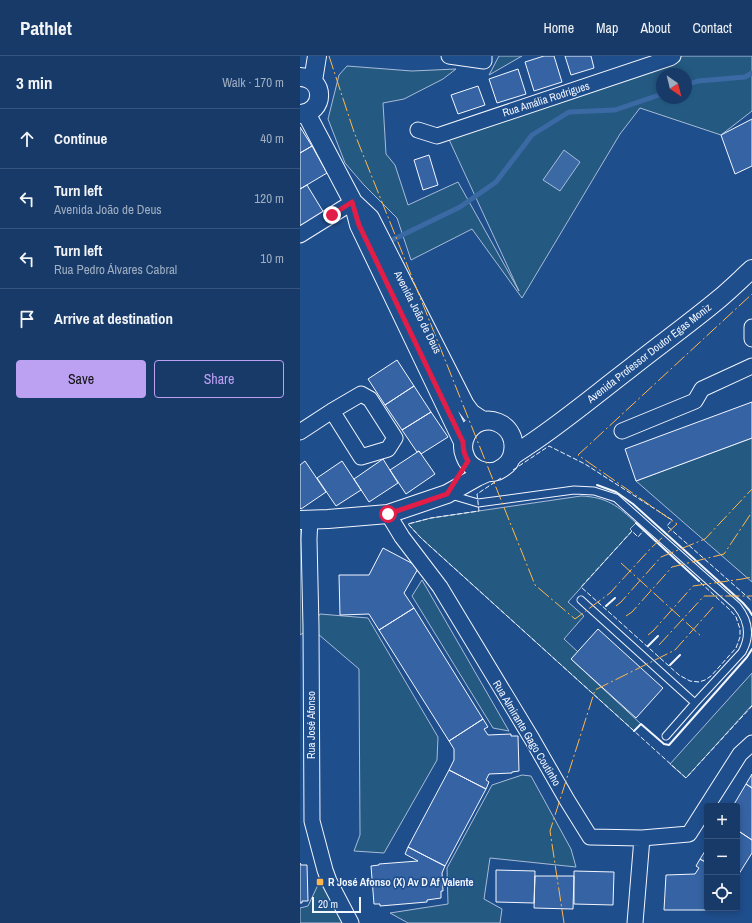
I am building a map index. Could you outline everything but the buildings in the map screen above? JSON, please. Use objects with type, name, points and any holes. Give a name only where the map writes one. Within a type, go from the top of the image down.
[{"type":"street","points":[[303,113],[312,110],[316,107],[318,102],[319,90],[316,85],[306,79],[317,56]]},
{"type":"street","points":[[449,56],[484,60],[484,56]]},
{"type":"street","name":"Rua Amália Rodrigues","points":[[418,130],[437,136],[673,56]]},
{"type":"street","name":"Avenida João de Deus","points":[[303,113],[352,202],[359,225],[463,442]]},
{"type":"street","points":[[300,235],[352,202]]},
{"type":"street","name":"Avenida João de Deus","points":[[352,202],[370,218],[465,405],[471,413],[483,421]]},
{"type":"street","name":"Avenida Professor Doutor Egas Moniz","points":[[512,456],[544,434],[720,299],[752,269]]},
{"type":"street","points":[[752,327],[752,339]]},
{"type":"street","points":[[622,431],[695,401],[702,389],[752,366]]},
{"type":"street","points":[[300,432],[332,411]]},
{"type":"street","points":[[483,421],[498,422],[505,426],[510,432],[513,438],[514,450],[508,463],[503,468],[496,471],[480,471],[473,467],[464,455],[463,442],[470,429],[476,424],[483,421]]},
{"type":"street","points":[[510,432],[544,434]]},
{"type":"street","points":[[447,494],[468,461]]},
{"type":"street","points":[[305,519],[388,514],[447,494],[488,472]]},
{"type":"street","name":"Rua Almirante Gago Coutinho","points":[[388,514],[402,537],[440,587],[590,837],[642,838]]},
{"type":"street","name":"Rua José Afonso","points":[[305,519],[309,539],[312,821],[329,882],[351,923]]},
{"type":"street","points":[[635,923],[642,838],[689,834],[740,754],[752,743]]},
{"type":"lane","points":[[447,494],[478,503],[574,490],[594,491],[616,498],[737,606],[745,619],[748,630],[746,645],[742,652],[695,702],[666,736]]},
{"type":"lane","points":[[581,600],[695,702]]},
{"type":"shaded area","points":[[499,56],[522,56],[489,75]]},
{"type":"shaded area","points":[[673,56],[752,56],[752,111],[721,135],[640,108],[620,134],[522,298],[472,229],[411,260],[397,218],[364,185],[345,163],[328,119],[339,75],[347,66],[412,71],[456,69],[443,79],[404,99],[383,103],[386,154],[395,165],[408,205],[458,182],[519,291],[446,133]]},
{"type":"shaded area","points":[[564,150],[580,162],[560,191],[543,180]]},
{"type":"shaded area","points":[[752,438],[752,582],[636,481]]},
{"type":"shaded area","points":[[581,496],[605,500],[618,507],[636,523],[630,529],[632,531],[568,602],[584,616],[564,639],[578,652],[571,659],[641,724],[634,731],[421,538],[408,524],[431,518]]},
{"type":"shaded area","points":[[310,519],[311,627],[320,614],[368,618],[438,737],[437,760],[384,853],[354,851],[360,835],[359,669],[311,628],[300,635],[300,520]]},
{"type":"shaded area","points":[[422,580],[509,731],[493,728],[412,596]]},
{"type":"shaded area","points":[[752,673],[752,705],[686,778],[670,764]]},
{"type":"shaded area","points":[[522,775],[531,776],[571,849],[576,867],[490,858],[484,899],[502,909],[500,923],[408,923],[390,913],[448,904],[447,868],[492,785]]},
{"type":"shaded area","points":[[325,870],[342,923],[300,923],[300,908],[308,906]]},
{"type":"waterway","points":[[692,83],[698,81],[745,77],[752,73]]},
{"type":"waterway","points":[[390,241],[460,207],[496,182],[532,135],[569,112],[615,110],[656,96]]},
{"type":"fence","points":[[513,470],[549,446],[585,464],[672,520],[667,526],[752,601]]},
{"type":"fence","points":[[501,478],[477,494],[479,511],[431,518],[408,524],[421,538],[686,778],[752,706]]},
{"type":"fence","points":[[644,530],[736,617],[740,629],[740,637],[736,648],[711,676],[705,680],[699,682],[690,681],[679,675],[581,587],[632,531],[638,537],[644,530]]},
{"type":"wall","points":[[597,485],[616,492],[633,504],[743,603],[752,615]]},
{"type":"wall","points":[[636,523],[699,581]]},
{"type":"wall","points":[[606,606],[615,598]]},
{"type":"wall","points":[[648,646],[658,636]]},
{"type":"wall","points":[[634,731],[641,724],[664,744],[669,745],[747,657],[752,649]]},
{"type":"wall","points":[[670,665],[680,655]]},
{"type":"power","points":[[329,56],[354,132],[535,585],[575,619],[610,593],[651,548],[677,524],[578,455],[752,294]]},
{"type":"power","points":[[616,606],[661,557],[705,539],[752,489]]},
{"type":"power","points":[[626,616],[632,612],[672,567],[724,554],[752,512]]},
{"type":"power","points":[[621,563],[702,637]]},
{"type":"power","points":[[648,635],[693,586],[752,577]]},
{"type":"power","points":[[659,645],[704,596],[752,596]]},
{"type":"power","points":[[564,923],[550,831],[595,690],[675,650],[715,605]]},
{"type":"place","name":"R José Afonso (X) Av D Af Valente","points":[[320,882]]},
{"type":"route","points":[[332,215],[352,202],[359,225],[463,442],[464,455],[468,461],[447,494],[388,514]]}]
